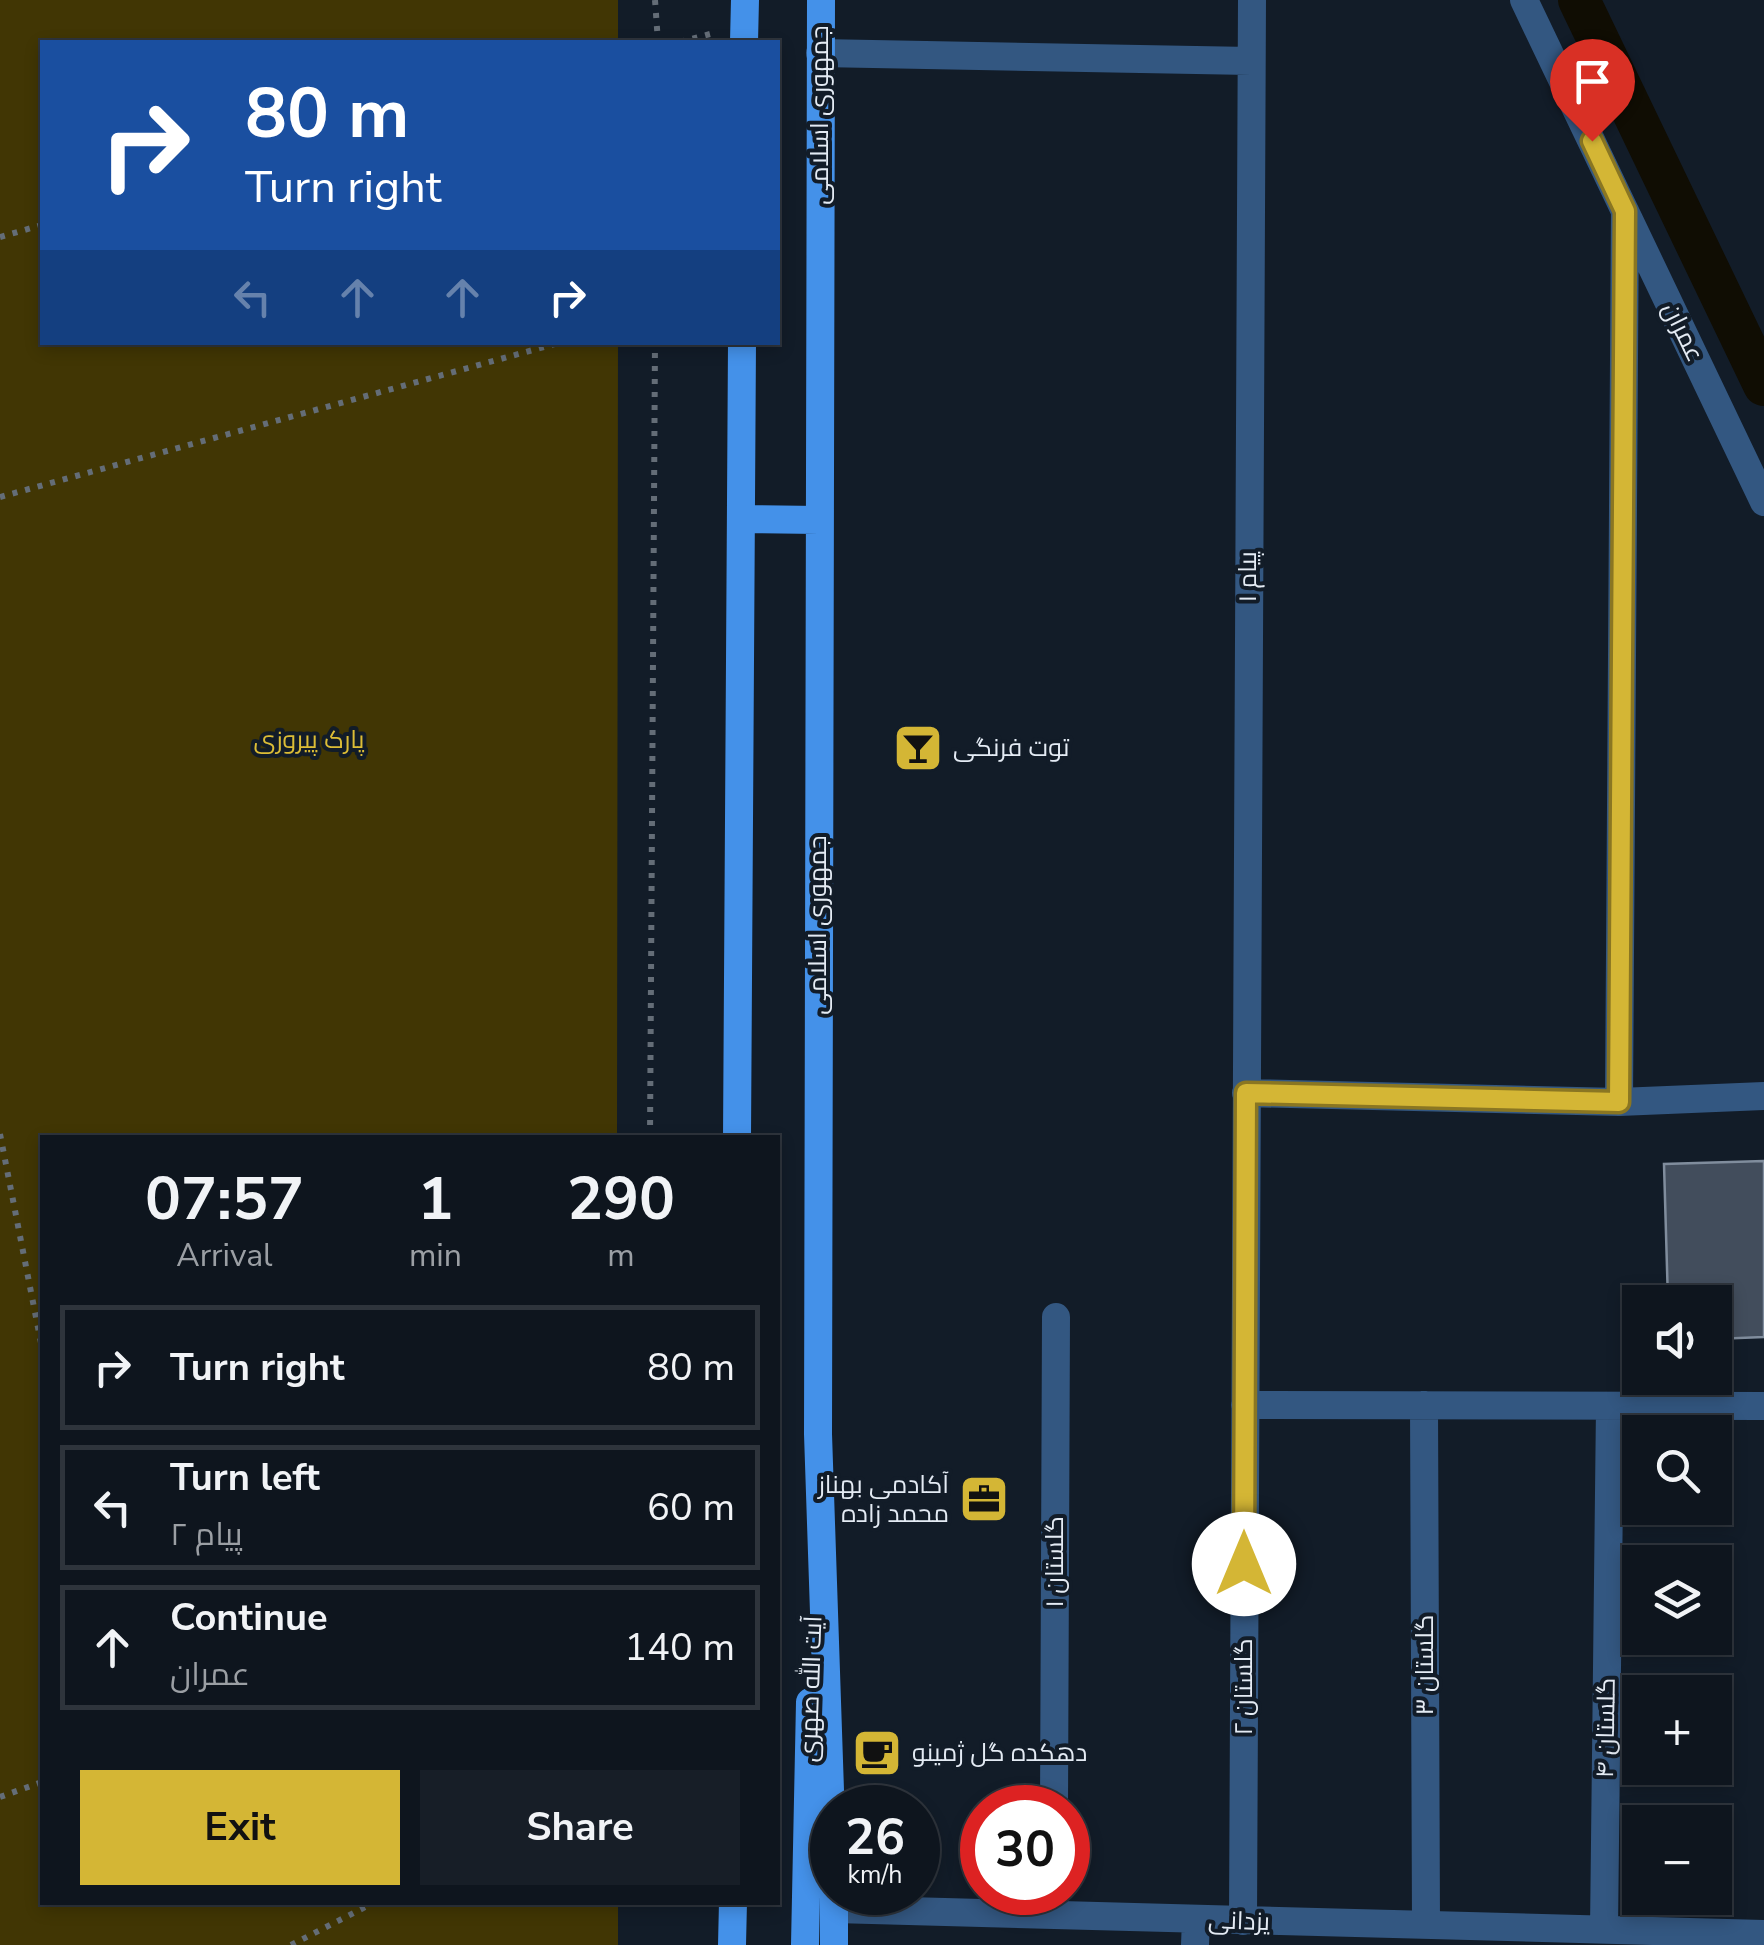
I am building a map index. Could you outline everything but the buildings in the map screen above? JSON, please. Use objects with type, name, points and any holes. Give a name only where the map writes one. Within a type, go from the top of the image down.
[{"type":"main road","points":[[744,40],[745,0]]},
{"type":"main road","name":"جمهوری اسلامی","points":[[821,0],[818,1434],[830,1785]]},
{"type":"main road","points":[[737,1135],[742,345]]},
{"type":"main road","points":[[741,519],[819,520]]},
{"type":"main road","name":"آیت الله صهری","points":[[805,1945],[818,1434]]},
{"type":"main road","points":[[732,1905],[732,1945]]},
{"type":"main road","points":[[834,1915],[834,1945]]},
{"type":"street","name":"پیام ۱","points":[[1246,1093],[1252,0]]},
{"type":"street","name":"عمران","points":[[1524,0],[1764,502]]},
{"type":"street","points":[[820,53],[1250,62]]},
{"type":"street","points":[[1619,1102],[1625,211]]},
{"type":"street","points":[[1246,1093],[1619,1102],[1764,1096]]},
{"type":"street","name":"گلستان ۲","points":[[1243,1921],[1246,1093]]},
{"type":"street","name":"گلستان ۱","points":[[1054,1785],[1056,1317]]},
{"type":"street","points":[[1245,1405],[1764,1406]]},
{"type":"street","name":"گلستان ۳","points":[[1424,1405],[1426,1925]]},
{"type":"street","name":"گلستان ۴","points":[[1604,1930],[1610,1406]]},
{"type":"street","name":"یزدانی","points":[[1090,1911],[1196,1932],[1243,1921],[1426,1925],[1501,1936],[1604,1930],[1705,1939],[1764,1934]]},
{"type":"path","points":[[655,0],[658,40]]},
{"type":"path","points":[[0,237],[40,226]]},
{"type":"path","points":[[0,497],[551,345]]},
{"type":"path","points":[[650,1135],[656,345]]},
{"type":"path","points":[[0,1134],[40,1338]]},
{"type":"path","points":[[0,1797],[40,1783]]},
{"type":"path","points":[[291,1945],[369,1905]]},
{"type":"green space","name":"پارک پیروزی","points":[[0,0],[618,0],[618,40],[40,40],[40,345],[618,345],[617,1135],[40,1135],[40,1905],[618,1905],[618,1945],[0,1945]]},
{"type":"waterway","points":[[1579,0],[1764,385]]},
{"type":"place","name":"توت فرنگی","points":[[918,748]]},
{"type":"place","name":"آکادمی بهناز محمد زاده","points":[[984,1499]]},
{"type":"place","name":"دهکده گل ژمینو","points":[[877,1753]]},
{"type":"route","points":[[1244,1564],[1246,1093],[1619,1102],[1625,211],[1592,141]]}]
